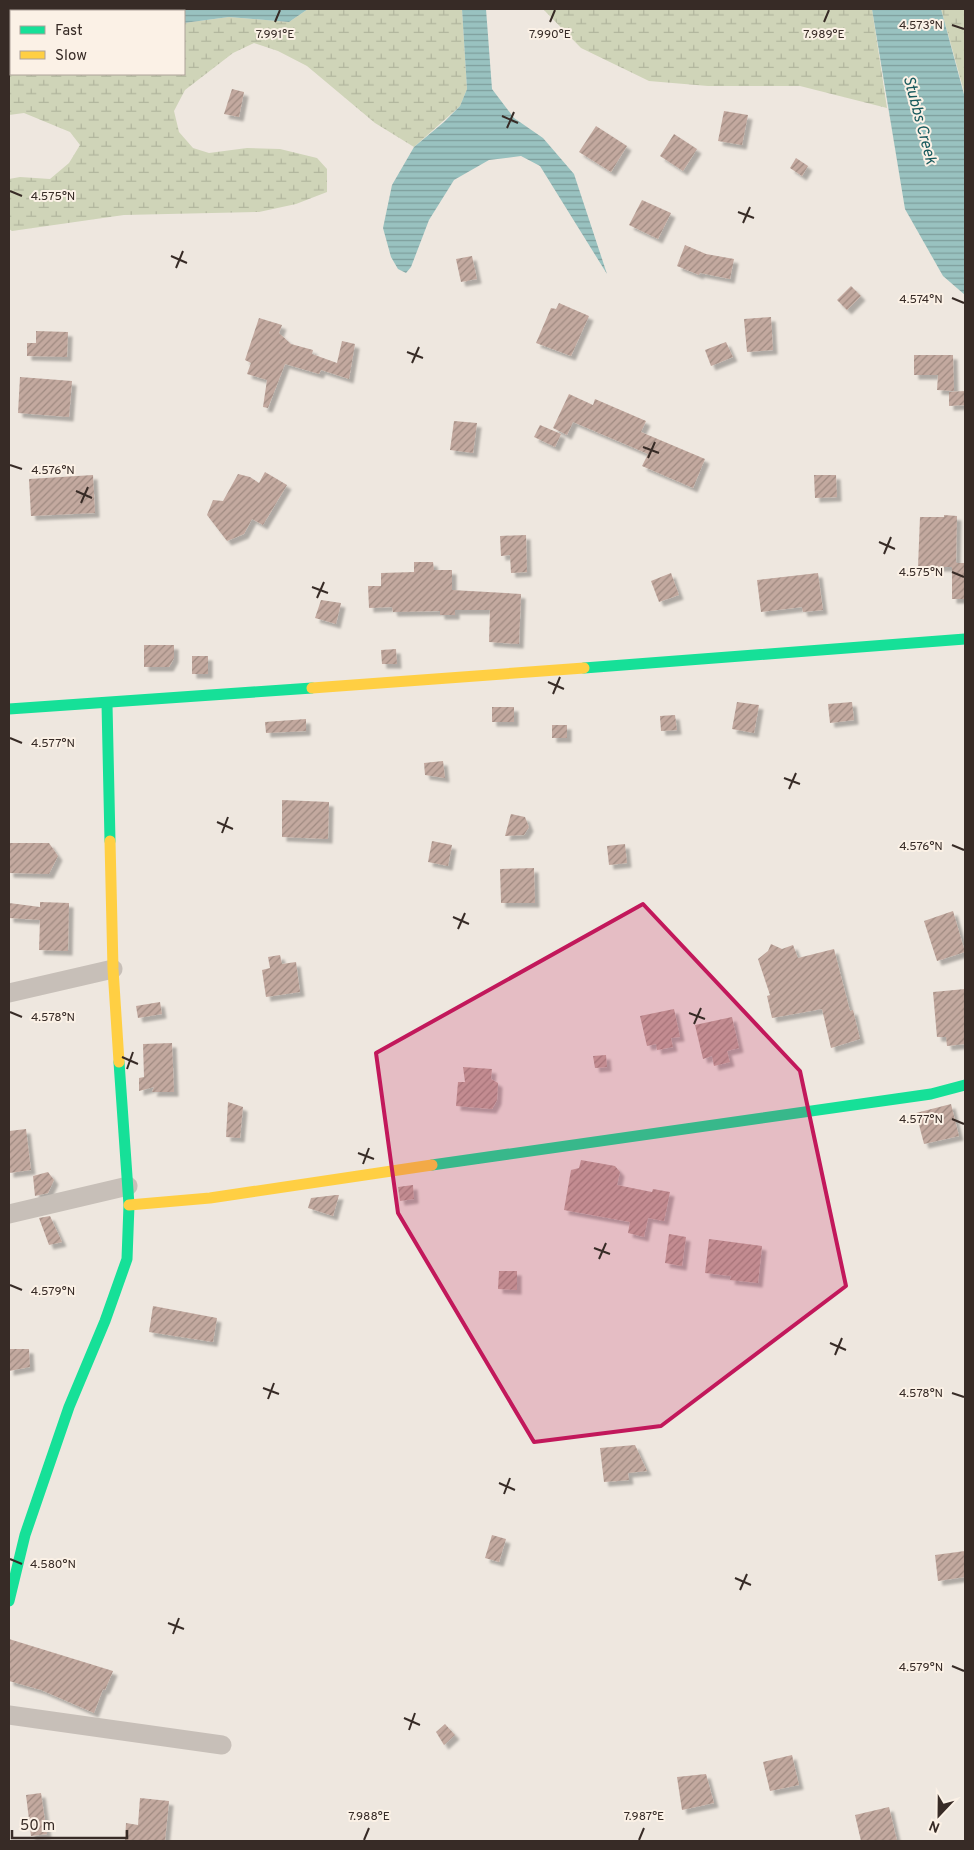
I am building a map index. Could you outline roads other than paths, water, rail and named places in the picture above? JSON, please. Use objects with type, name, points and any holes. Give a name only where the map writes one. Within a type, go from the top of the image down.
[{"type":"street","points":[[9,709],[108,704],[965,639]]},
{"type":"street","points":[[9,1601],[25,1535],[69,1406],[105,1321],[127,1259],[129,1195],[113,969],[108,704]]},
{"type":"street","points":[[9,993],[113,969]]},
{"type":"street","points":[[9,1214],[129,1195],[210,1198],[613,1138],[931,1094],[965,1085]]},
{"type":"street","points":[[9,1715],[222,1745]]},
{"type":"water","points":[[99,9],[308,9],[289,22],[229,17],[185,23],[185,10]]},
{"type":"water","points":[[462,9],[486,9],[492,89],[514,118],[543,138],[574,174],[607,274],[540,166],[521,156],[489,160],[454,180],[429,220],[411,267],[406,273],[398,269],[391,257],[383,228],[392,185],[414,147],[460,106],[467,89]]},
{"type":"water","name":"Stubbs Creek","points":[[872,9],[941,9],[965,98],[965,295],[943,276],[905,209]]}]
